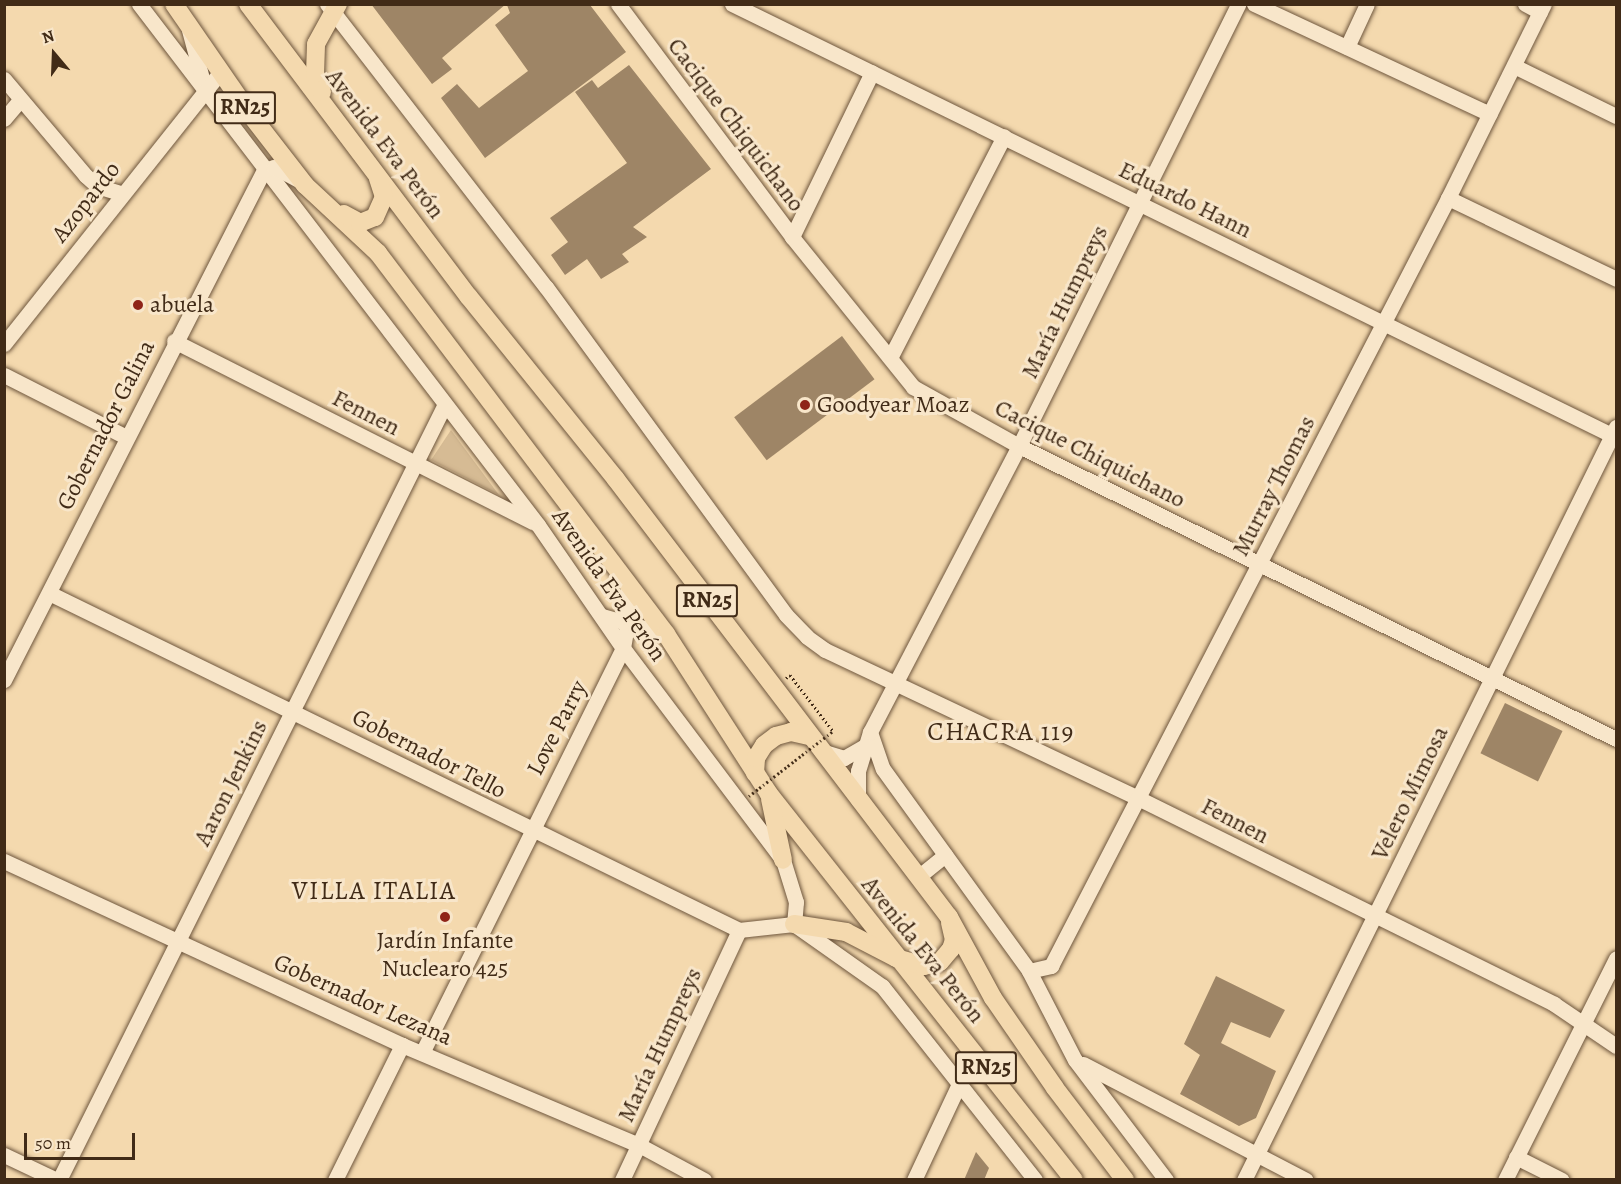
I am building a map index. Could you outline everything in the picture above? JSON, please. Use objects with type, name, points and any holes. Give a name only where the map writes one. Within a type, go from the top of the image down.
[{"type":"main road","name":"Avenida Eva Perón","points":[[248,4],[373,165],[469,297],[615,478],[808,736],[949,917],[999,1007],[1055,1088],[1125,1179]]},
{"type":"main road","name":"Avenida Eva Perón","points":[[175,5],[188,28],[305,185],[334,209],[378,253],[666,634],[769,794],[896,958],[1074,1179]]},
{"type":"main road","points":[[329,109],[315,74],[316,44],[333,7]]},
{"type":"main road","points":[[272,33],[292,48],[305,49],[316,44]]},
{"type":"main road","points":[[334,209],[360,223],[375,217],[384,197],[373,165]]},
{"type":"main road","points":[[754,773],[756,758],[764,745],[776,736],[791,732],[808,736]]},
{"type":"main road","points":[[769,794],[783,860]]},
{"type":"main road","points":[[794,924],[846,932],[896,958],[924,966],[940,962],[954,940],[949,917]]},
{"type":"street","name":"Avenida Eva Perón","points":[[139,4],[444,406],[538,525],[623,648],[783,860],[796,902],[794,924]]},
{"type":"street","name":"Cacique Chiquichano","points":[[618,4],[792,237],[891,356],[913,387],[1019,446],[1617,739]]},
{"type":"street","name":"Eduardo Hann","points":[[732,4],[1615,433]]},
{"type":"street","name":"María Humpreys","points":[[858,800],[858,771],[868,739],[1019,446],[1238,4]]},
{"type":"street","points":[[1254,4],[1490,114]]},
{"type":"street","points":[[1347,47],[1367,4]]},
{"type":"street","points":[[1525,4],[1542,8]]},
{"type":"street","name":"Avenida Eva Perón","points":[[333,7],[546,287],[786,615],[825,651]]},
{"type":"street","name":"Murray Thomas","points":[[1029,971],[1051,966],[1260,563],[1382,321],[1448,198],[1542,8]]},
{"type":"street","points":[[188,28],[206,91]]},
{"type":"street","points":[[1514,66],[1617,116]]},
{"type":"street","name":"Azopardo","points":[[4,344],[120,193],[220,72]]},
{"type":"street","points":[[792,237],[872,72]]},
{"type":"street","points":[[4,79],[86,176],[97,186],[120,193]]},
{"type":"street","points":[[4,119],[20,100]]},
{"type":"street","points":[[891,356],[1004,136]]},
{"type":"street","points":[[264,170],[274,167],[287,172],[305,185]]},
{"type":"street","name":"Gobernador Galina","points":[[4,680],[174,341],[264,170]]},
{"type":"street","points":[[1448,198],[1617,279]]},
{"type":"street","name":"Fennen","points":[[174,341],[538,525]]},
{"type":"street","points":[[4,375],[126,437]]},
{"type":"street","name":"Aaron Jenkins","points":[[58,1179],[444,406]]},
{"type":"street","name":"Velero Mimosa","points":[[1244,1179],[1615,433]]},
{"type":"street","name":"Love Parry","points":[[423,1051],[530,831],[623,648],[628,621],[627,582]]},
{"type":"street","name":"Gobernador Tello","points":[[49,592],[292,710],[530,831],[739,930]]},
{"type":"street","points":[[602,616],[628,621],[666,634]]},
{"type":"street","name":"Fennen","points":[[825,651],[1138,798],[1374,917],[1554,1004],[1617,1046]]},
{"type":"street","points":[[821,751],[844,758],[868,739],[883,769],[1029,971],[1076,1060],[1166,1179]]},
{"type":"street","points":[[918,877],[945,855]]},
{"type":"street","name":"Gobernador Lezana","points":[[4,861],[402,1045],[423,1051],[639,1145],[704,1179]]},
{"type":"street","points":[[739,930],[794,924],[882,986],[1035,1179]]},
{"type":"street","name":"María Humpreys","points":[[622,1179],[739,930]]},
{"type":"street","points":[[1505,1179],[1617,958]]},
{"type":"street","points":[[335,1179],[402,1045]]},
{"type":"street","points":[[1076,1060],[1121,1087],[1306,1179]]},
{"type":"street","points":[[914,1179],[960,1082]]},
{"type":"street","points":[[4,1155],[58,1179]]},
{"type":"street","points":[[1516,1157],[1562,1179]]},
{"type":"path","points":[[749,796],[833,731]]},
{"type":"shaded area","points":[[451,430],[499,495],[431,460]]},
{"type":"building","points":[[371,4],[506,4],[442,58],[452,69],[432,84]]},
{"type":"building","points":[[507,5],[590,5],[626,52],[485,158],[441,98],[457,84],[479,108],[528,71],[495,25],[510,13]]},
{"type":"building","points":[[629,65],[711,169],[633,227],[647,237],[622,254],[629,262],[601,279],[587,259],[565,275],[551,255],[568,242],[550,218],[627,163],[575,92],[592,80],[598,88]]},
{"type":"building","points":[[842,336],[874,379],[767,460],[734,417]]},
{"type":"building","points":[[1505,703],[1563,731],[1538,781],[1480,753]]},
{"type":"building","points":[[1216,976],[1285,1010],[1270,1038],[1231,1022],[1221,1043],[1276,1071],[1256,1118],[1239,1126],[1180,1094],[1200,1055],[1184,1044]]},
{"type":"building","points":[[976,1152],[989,1168],[984,1180],[964,1180]]},
{"type":"place","name":"abuela","points":[[138,305]]},
{"type":"place","name":"Goodyear Moaz","points":[[805,405]]},
{"type":"place","name":"Jardín Infante Nuclearo 425","points":[[445,917]]},
{"type":"district","name":"CHACRA 119","points":[[1001,732]]},
{"type":"district","name":"VILLA ITALIA","points":[[374,891]]}]
